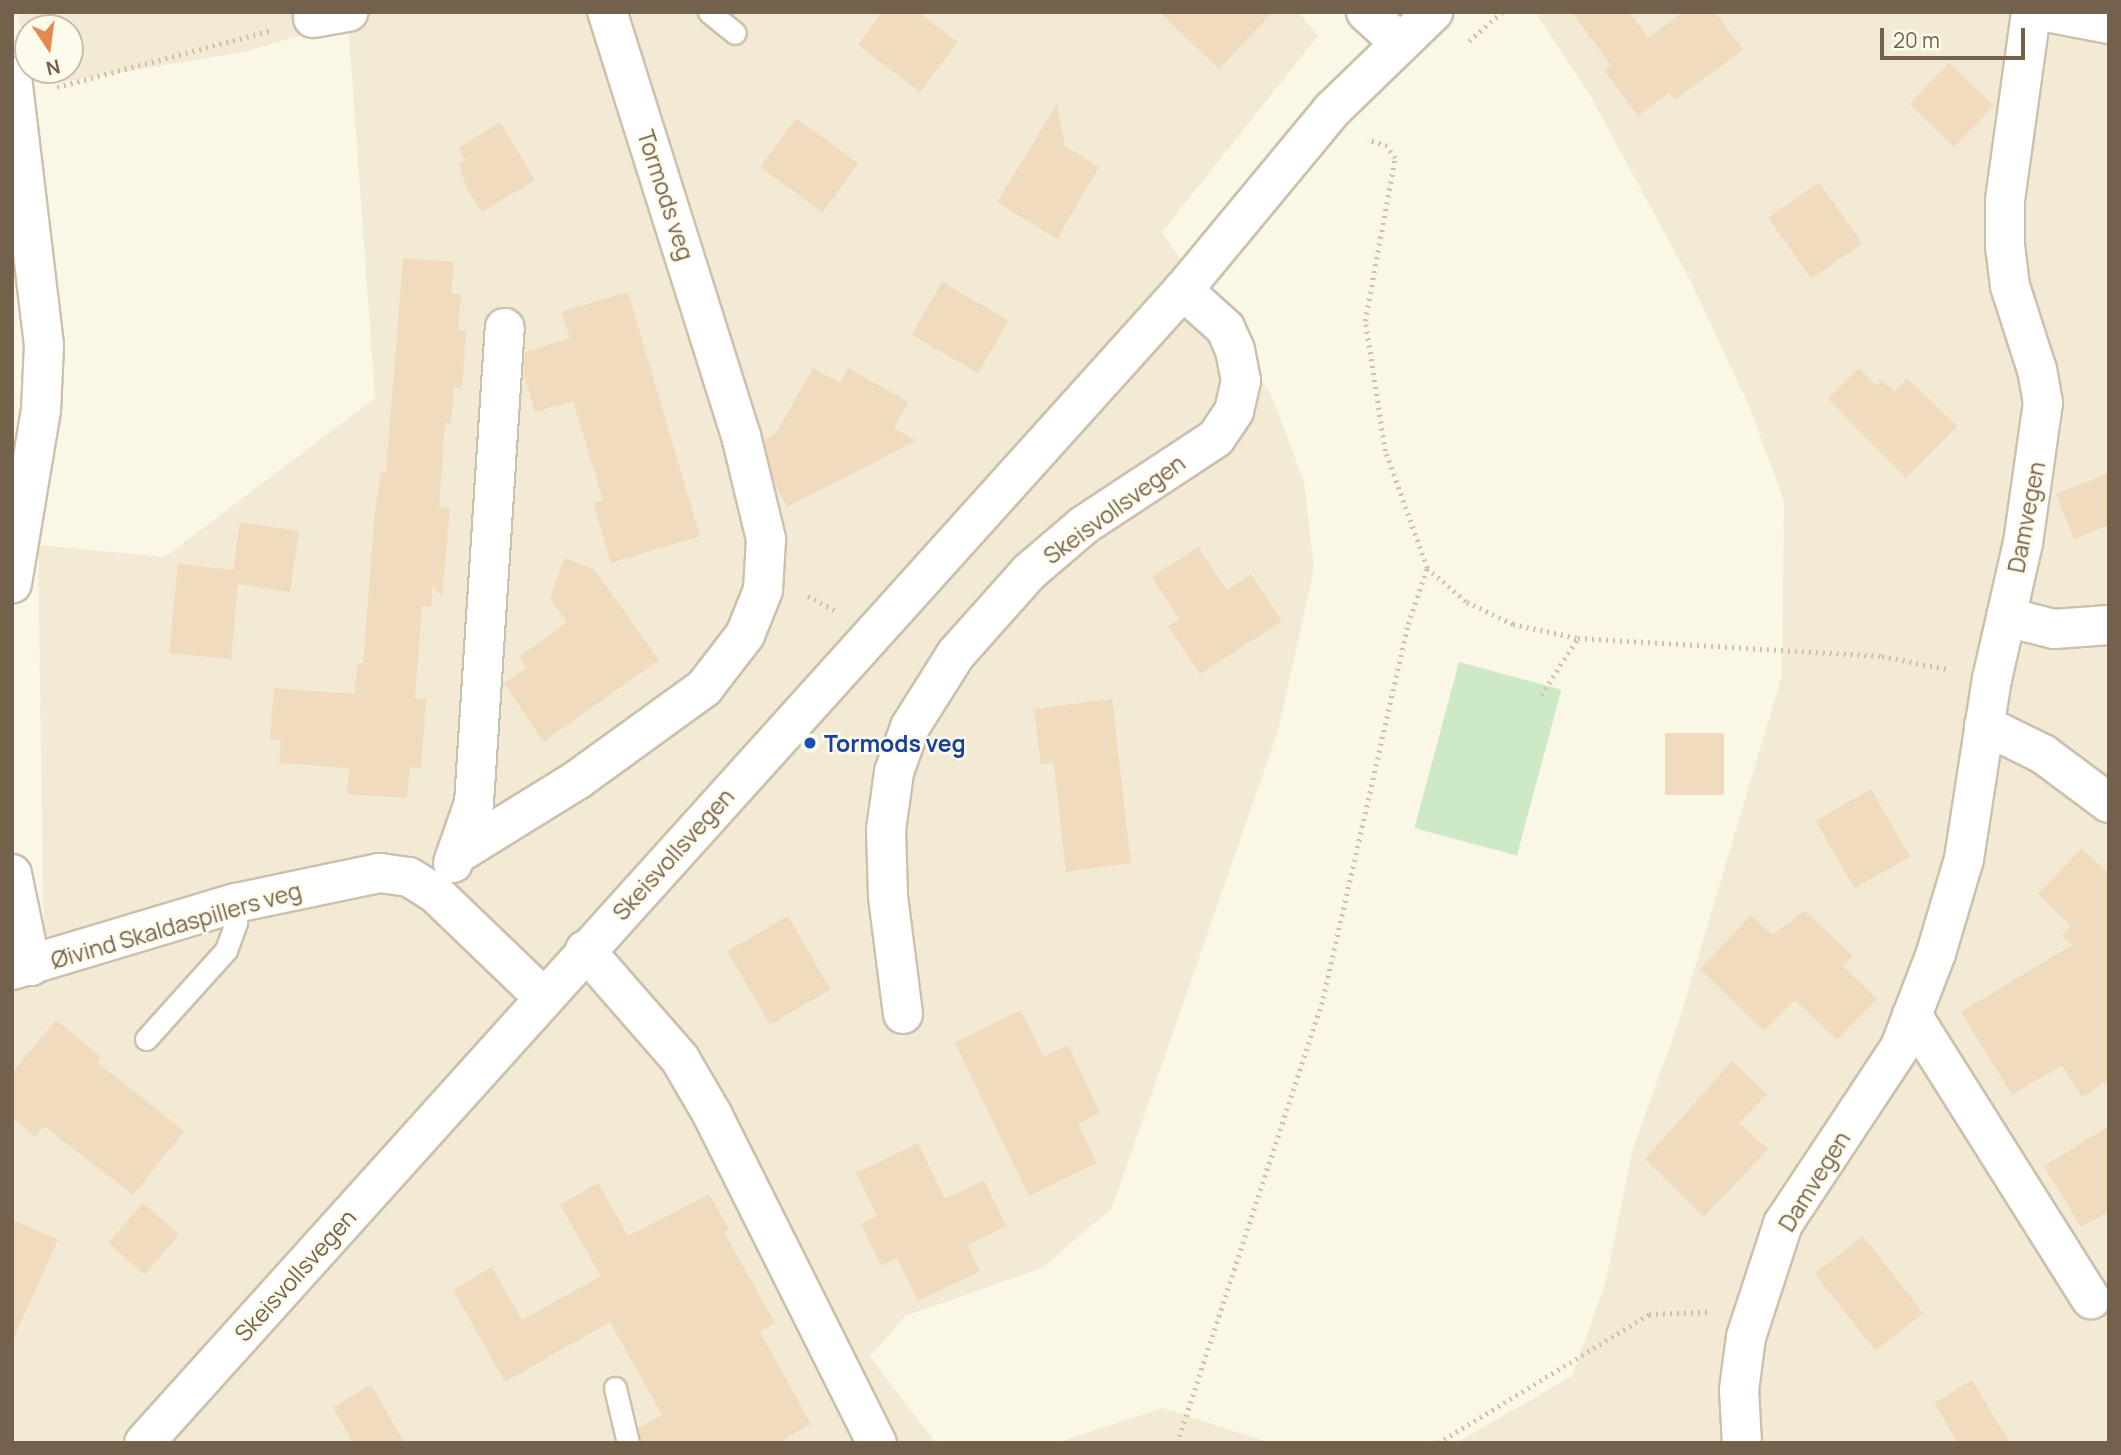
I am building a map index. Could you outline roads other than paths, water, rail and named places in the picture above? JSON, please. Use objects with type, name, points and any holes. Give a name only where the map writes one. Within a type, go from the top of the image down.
[{"type":"street","points":[[1366,12],[1398,41]]},
{"type":"street","name":"Skeisvollsvegen","points":[[144,1443],[585,950],[1183,290],[1332,110],[1398,41],[1433,12]]},
{"type":"street","name":"Damvegen","points":[[1742,1443],[1739,1390],[1746,1337],[1783,1224],[1900,1046],[1964,859],[1984,725],[2025,531],[2043,403],[2037,370],[2010,286],[2005,248],[2005,200],[2031,12]]},
{"type":"street","points":[[2046,12],[2109,23]]},
{"type":"street","name":"Tormods veg","points":[[459,853],[577,780],[704,688],[745,635],[763,590],[765,539],[741,436],[610,13]]},
{"type":"street","points":[[12,584],[41,410],[44,345],[14,87]]},
{"type":"street","name":"Skeisvollsvegen","points":[[902,1014],[888,897],[886,830],[894,772],[910,727],[956,654],[1029,572],[1084,525],[1216,438],[1234,411],[1241,381],[1236,350],[1225,328],[1183,290]]},
{"type":"street","name":"Tormods veg","points":[[435,893],[459,853],[474,803],[505,327]]},
{"type":"street","points":[[2006,617],[2054,629],[2084,630],[2109,625]]},
{"type":"street","points":[[1984,725],[2043,754],[2109,803]]},
{"type":"street","name":"Øivind Skaldaspillers veg","points":[[21,968],[236,903],[380,873],[409,877],[435,893],[544,998]]},
{"type":"street","points":[[12,874],[21,968]]},
{"type":"street","points":[[585,950],[680,1059],[706,1103],[877,1443]]},
{"type":"street","points":[[1912,1015],[2091,1299]]},
{"type":"lane","points":[[709,12],[735,33]]},
{"type":"lane","points":[[146,1038],[226,950],[236,922],[236,903]]},
{"type":"lane","points":[[615,1388],[628,1443]]},
{"type":"place","name":"Tormods veg","points":[[810,743]]}]
